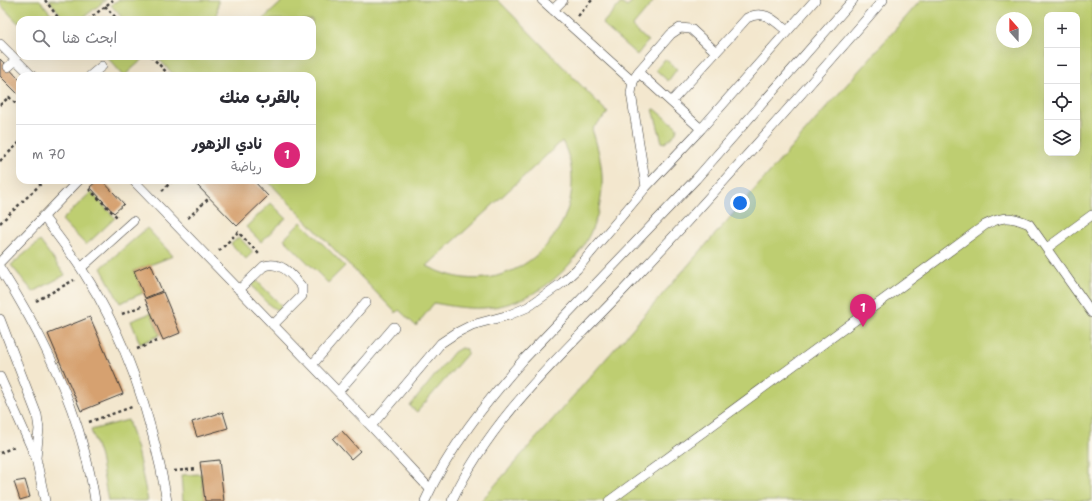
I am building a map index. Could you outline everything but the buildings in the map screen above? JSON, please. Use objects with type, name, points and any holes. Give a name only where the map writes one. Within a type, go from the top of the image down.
[{"type":"lane","points":[[542,0],[632,82]]},
{"type":"lane","points":[[553,10],[563,0]]},
{"type":"lane","points":[[371,426],[441,343],[456,333],[472,326],[509,315],[528,306],[562,283],[577,269],[646,187],[701,129],[815,0]]},
{"type":"lane","points":[[425,501],[430,489],[469,427],[497,390],[524,359],[696,179],[853,0]]},
{"type":"lane","points":[[452,501],[470,466],[485,442],[522,395],[630,284],[814,81],[883,0]]},
{"type":"lane","points":[[671,102],[747,18],[754,14],[768,15],[787,31]]},
{"type":"lane","points":[[646,187],[631,93],[632,82],[638,72],[675,30],[680,28],[690,29],[716,52]]},
{"type":"lane","points":[[0,44],[28,72]]},
{"type":"lane","points":[[8,68],[16,60]]},
{"type":"lane","points":[[95,72],[102,66]]},
{"type":"lane","points":[[638,72],[701,129]]},
{"type":"lane","points":[[0,262],[43,216],[81,184]]},
{"type":"lane","points":[[137,184],[430,489]]},
{"type":"lane","points":[[1047,248],[1092,215]]},
{"type":"lane","points":[[43,216],[83,271],[110,319],[126,353],[143,403],[162,472],[167,501]]},
{"type":"lane","points":[[609,501],[985,225],[998,218],[1014,218],[1029,224],[1092,313]]},
{"type":"lane","points":[[83,271],[130,224]]},
{"type":"lane","points":[[239,290],[264,266],[269,264],[280,266],[299,283],[303,292],[299,300],[273,325]]},
{"type":"lane","points":[[0,268],[25,307],[58,371],[78,426],[94,489],[95,501]]},
{"type":"lane","points":[[312,365],[366,302]]},
{"type":"lane","points":[[0,319],[38,415],[39,429],[36,458]]},
{"type":"lane","points":[[338,392],[394,327]]},
{"type":"lane","points":[[0,377],[36,458],[45,501]]},
{"type":"path","points":[[45,0],[57,16]]},
{"type":"path","points":[[93,16],[113,0]]},
{"type":"path","points":[[585,8],[592,0]]},
{"type":"path","points":[[106,6],[115,16]]},
{"type":"path","points":[[155,60],[166,72]]},
{"type":"path","points":[[0,105],[9,97],[16,104]]},
{"type":"path","points":[[0,161],[16,146]]},
{"type":"path","points":[[0,223],[41,184]]},
{"type":"path","points":[[83,184],[130,224]]},
{"type":"path","points":[[179,227],[209,198]]},
{"type":"path","points":[[210,260],[238,232],[269,264]]},
{"type":"path","points":[[25,307],[83,271]]},
{"type":"path","points":[[110,319],[144,305]]},
{"type":"path","points":[[126,353],[159,340]]},
{"type":"path","points":[[78,426],[143,403]]},
{"type":"path","points":[[0,453],[20,444]]},
{"type":"path","points":[[162,472],[197,469]]},
{"type":"green space","points":[[0,0],[40,0],[53,16],[16,16],[16,21],[0,4]]},
{"type":"green space","points":[[49,0],[106,0],[85,16],[62,16]]},
{"type":"green space","points":[[118,0],[218,0],[217,16],[121,16],[111,5]]},
{"type":"green space","points":[[284,0],[498,0],[608,113],[592,129],[600,157],[602,171],[599,209],[591,231],[580,251],[565,269],[547,284],[527,296],[506,304],[483,308],[458,307],[434,303],[416,326],[399,310],[396,313],[271,184],[316,184],[316,72],[171,72],[160,60],[316,60],[316,16],[266,16]],"holes":[[[562,141],[570,163],[572,186],[568,208],[559,228],[545,246],[528,261],[508,272],[478,279],[455,276],[427,266]]]},
{"type":"green space","points":[[633,0],[651,0],[653,2],[632,27],[648,41],[637,55],[602,24],[621,3],[627,7]]},
{"type":"green space","points":[[921,0],[1092,0],[1092,501],[481,501]]},
{"type":"green space","points":[[665,59],[677,69],[668,81],[656,70]]},
{"type":"green space","points":[[110,60],[142,60],[128,72],[120,72]]},
{"type":"green space","points":[[653,109],[677,127],[676,133],[665,143],[662,142]]},
{"type":"green space","points":[[91,192],[115,218],[86,245],[62,220]]},
{"type":"green space","points":[[271,203],[286,218],[261,242],[246,227]]},
{"type":"green space","points":[[301,222],[345,266],[328,283],[284,239]]},
{"type":"green space","points":[[147,228],[173,256],[134,271],[143,293],[120,303],[101,268]]},
{"type":"green space","points":[[239,237],[253,252],[246,259],[231,244]]},
{"type":"green space","points":[[40,241],[65,275],[33,292],[11,265]]},
{"type":"green space","points":[[254,281],[257,281],[280,304],[281,307],[279,310],[268,304],[259,295],[253,287],[252,284]]},
{"type":"green space","points":[[151,313],[160,335],[140,344],[131,321]]},
{"type":"green space","points":[[461,348],[467,349],[467,354],[417,412],[410,406],[454,352]]},
{"type":"green space","points":[[128,420],[137,450],[148,501],[108,501],[100,457],[91,430]]},
{"type":"green space","points":[[201,474],[205,500],[183,501],[181,475]]},
{"type":"place","name":"نادي الزهور","points":[[863,327]]}]
